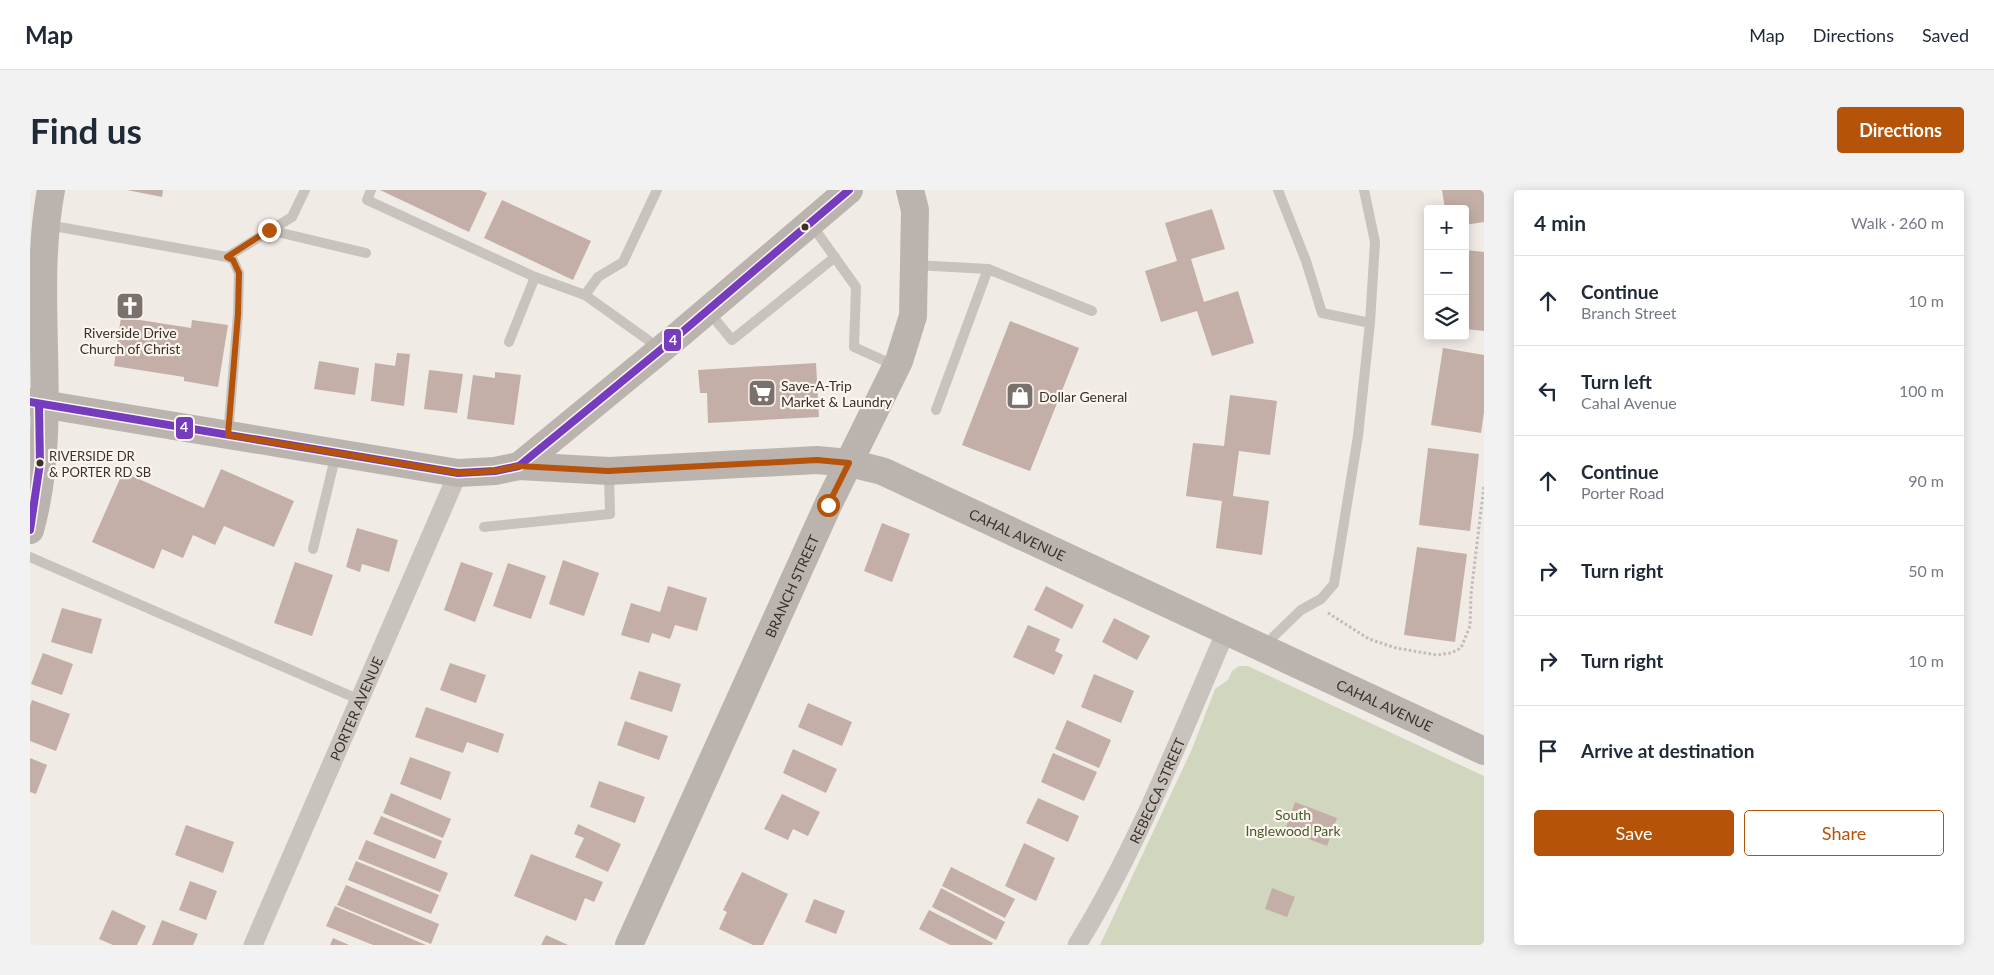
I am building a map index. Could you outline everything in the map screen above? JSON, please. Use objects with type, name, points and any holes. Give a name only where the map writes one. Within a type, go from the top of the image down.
[{"type":"street","points":[[30,530],[40,463],[35,403],[35,307],[38,247],[36,223],[51,190]]},
{"type":"street","points":[[35,403],[458,473],[494,471],[519,466],[659,351],[848,190]]},
{"type":"street","name":"BRANCH STREET","points":[[629,945],[828,505],[897,366],[913,316],[915,210],[910,190]]},
{"type":"street","name":"CAHAL AVENUE","points":[[519,466],[608,471],[817,460],[849,463],[882,471],[1484,751]]},
{"type":"street","name":"PORTER AVENUE","points":[[253,945],[458,473]]},
{"type":"street","name":"REBECCA STREET","points":[[1077,945],[1106,898],[1129,852],[1226,631]]},
{"type":"lane","points":[[227,257],[269,230],[292,218],[305,190]]},
{"type":"lane","points":[[371,190],[366,200],[535,276],[585,295],[648,340],[659,351]]},
{"type":"lane","points":[[585,295],[598,277],[623,262],[657,190]]},
{"type":"lane","points":[[1278,190],[1306,262],[1322,313],[1370,323]]},
{"type":"lane","points":[[1266,649],[1274,636],[1287,623],[1301,610],[1321,599],[1334,584],[1358,436],[1370,323],[1374,242],[1364,190]]},
{"type":"lane","points":[[36,223],[227,257],[233,260],[239,273],[238,314],[228,435]]},
{"type":"lane","points":[[810,223],[856,287],[854,347],[897,366]]},
{"type":"lane","points":[[269,230],[366,253]]},
{"type":"lane","points":[[707,309],[732,340],[835,257]]},
{"type":"lane","points":[[914,265],[988,269],[1092,311]]},
{"type":"lane","points":[[936,410],[988,269]]},
{"type":"lane","points":[[509,342],[535,276]]},
{"type":"lane","points":[[313,549],[336,453]]},
{"type":"lane","points":[[484,527],[610,514],[608,471]]},
{"type":"lane","points":[[30,557],[360,700]]},
{"type":"path","points":[[1312,604],[1368,639],[1396,648],[1437,655],[1451,653],[1461,648],[1470,626],[1471,594],[1484,485]]},
{"type":"green space","name":"South Inglewood Park","points":[[1239,666],[1248,666],[1484,776],[1484,945],[1100,945],[1192,749],[1215,689],[1228,680],[1232,671]]},
{"type":"building","points":[[127,190],[163,190],[162,197]]},
{"type":"building","points":[[380,190],[480,190],[487,193],[469,232]]},
{"type":"building","points":[[1442,190],[1484,190],[1484,222],[1469,224],[1469,205],[1444,205]]},
{"type":"building","points":[[502,200],[591,241],[573,280],[484,238]]},
{"type":"building","points":[[1212,209],[1225,249],[1191,259],[1204,302],[1238,291],[1254,343],[1212,356],[1197,311],[1161,322],[1145,271],[1177,261],[1165,223]]},
{"type":"building","points":[[1469,250],[1484,252],[1484,331],[1469,329]]},
{"type":"building","points":[[121,317],[191,328],[192,320],[228,325],[218,387],[184,381],[184,377],[114,366]]},
{"type":"building","name":"Dollar General","points":[[1010,321],[1079,348],[1030,471],[962,445]]},
{"type":"building","points":[[1443,348],[1484,355],[1484,412],[1481,433],[1431,425]]},
{"type":"building","points":[[397,353],[410,354],[404,406],[371,401],[375,363],[395,366]]},
{"type":"building","points":[[319,361],[359,368],[355,395],[314,389]]},
{"type":"building","name":"Save-A-Trip Market & Laundry","points":[[816,363],[819,417],[708,423],[707,393],[700,393],[698,370]]},
{"type":"building","points":[[429,370],[463,374],[457,413],[424,409]]},
{"type":"building","points":[[495,372],[521,375],[514,425],[467,419],[473,375],[495,378]]},
{"type":"building","points":[[1230,395],[1277,401],[1270,455],[1239,451],[1233,496],[1269,501],[1262,555],[1216,548],[1222,501],[1186,496],[1193,443],[1224,446]]},
{"type":"building","points":[[1428,448],[1479,454],[1470,531],[1419,525]]},
{"type":"building","points":[[221,469],[294,501],[274,547],[224,526],[215,545],[193,535],[183,558],[162,549],[154,569],[92,542],[123,472],[204,508]]},
{"type":"building","points":[[882,523],[910,534],[892,582],[864,571]]},
{"type":"building","points":[[357,528],[398,540],[389,572],[362,564],[360,572],[346,567]]},
{"type":"building","points":[[1417,547],[1467,554],[1455,642],[1404,635]]},
{"type":"building","points":[[563,560],[599,573],[584,616],[549,604]]},
{"type":"building","points":[[295,562],[333,575],[312,636],[274,623]]},
{"type":"building","points":[[461,562],[493,573],[475,622],[444,610]]},
{"type":"building","points":[[508,563],[546,576],[531,619],[493,606]]},
{"type":"building","points":[[668,586],[707,598],[697,631],[675,625],[670,639],[652,633],[649,643],[621,635],[631,603],[660,612]]},
{"type":"building","points":[[1046,586],[1084,605],[1072,629],[1034,610]]},
{"type":"building","points":[[62,608],[102,619],[92,654],[51,642]]},
{"type":"building","points":[[1114,618],[1150,636],[1137,660],[1102,642]]},
{"type":"building","points":[[1028,625],[1060,639],[1055,651],[1063,655],[1054,675],[1013,657]]},
{"type":"building","points":[[43,653],[73,664],[62,695],[31,684]]},
{"type":"building","points":[[450,663],[486,675],[476,703],[440,690]]},
{"type":"building","points":[[639,671],[681,684],[672,712],[630,699]]},
{"type":"building","points":[[1094,674],[1134,691],[1121,723],[1081,707]]},
{"type":"building","points":[[32,700],[70,714],[56,751],[30,741],[30,706]]},
{"type":"building","points":[[808,703],[852,722],[842,746],[798,727]]},
{"type":"building","points":[[426,707],[504,734],[498,753],[467,742],[463,753],[415,737]]},
{"type":"building","points":[[1067,720],[1111,740],[1099,768],[1055,749]]},
{"type":"building","points":[[625,721],[668,736],[659,760],[617,745]]},
{"type":"building","points":[[793,749],[837,769],[826,793],[783,773]]},
{"type":"building","points":[[1053,753],[1097,772],[1084,801],[1041,782]]},
{"type":"building","points":[[410,757],[451,772],[441,800],[400,784]]},
{"type":"building","points":[[30,758],[47,765],[36,794],[30,792]]},
{"type":"building","points":[[599,781],[645,797],[635,823],[590,807]]},
{"type":"building","points":[[391,793],[451,819],[443,838],[383,813]]},
{"type":"building","points":[[782,794],[820,812],[808,836],[793,829],[788,840],[764,829]]},
{"type":"building","points":[[1038,798],[1079,816],[1068,842],[1026,823]]},
{"type":"building","points":[[1295,802],[1337,818],[1327,846],[1285,830]]},
{"type":"building","points":[[381,816],[442,841],[435,859],[373,834]]},
{"type":"building","points":[[578,824],[621,844],[608,872],[575,857],[584,838],[574,834]]},
{"type":"building","points":[[186,825],[234,842],[223,873],[175,855]]},
{"type":"building","points":[[366,840],[448,873],[440,892],[358,859]]},
{"type":"building","points":[[1024,843],[1055,858],[1036,901],[1005,886]]},
{"type":"building","points":[[531,854],[603,882],[594,902],[585,898],[576,921],[514,896]]},
{"type":"building","points":[[356,861],[439,895],[431,914],[348,880]]},
{"type":"building","points":[[951,867],[1015,899],[1005,918],[942,886]]},
{"type":"building","points":[[742,872],[788,894],[763,945],[753,945],[719,929],[727,912],[723,910]]},
{"type":"building","points":[[190,881],[217,891],[206,920],[179,910]]},
{"type":"building","points":[[346,885],[439,924],[431,944],[337,905]]},
{"type":"building","points":[[941,888],[1005,922],[996,940],[932,907]]},
{"type":"building","points":[[1272,888],[1295,897],[1287,917],[1265,909]]},
{"type":"building","points":[[814,899],[845,911],[836,934],[805,922]]},
{"type":"building","points":[[335,906],[426,945],[373,945],[326,926]]},
{"type":"building","points":[[112,910],[146,926],[137,945],[113,945],[99,939]]},
{"type":"building","points":[[929,910],[993,943],[992,945],[950,945],[919,929]]},
{"type":"building","points":[[162,920],[198,934],[193,945],[152,945]]},
{"type":"building","points":[[546,935],[568,945],[541,945]]},
{"type":"building","points":[[333,938],[349,945],[330,945]]},
{"type":"transit line","name":"4","points":[[30,402],[458,473],[495,471],[519,466],[681,333],[849,190]]},
{"type":"transit line","name":"4","points":[[30,530],[40,463],[39,404]]},
{"type":"place","name":"Riverside Drive Church of Christ","points":[[130,306]]},
{"type":"place","name":"Save-A-Trip Market & Laundry","points":[[762,393]]},
{"type":"place","name":"Dollar General","points":[[1020,396]]},
{"type":"place","name":"RIVERSIDE DR & PORTER RD SB","points":[[40,463]]},
{"type":"route","points":[[269,230],[227,257],[233,260],[239,273],[238,314],[228,435],[458,473],[494,471],[519,466],[608,471],[817,460],[849,463],[828,505]]}]
